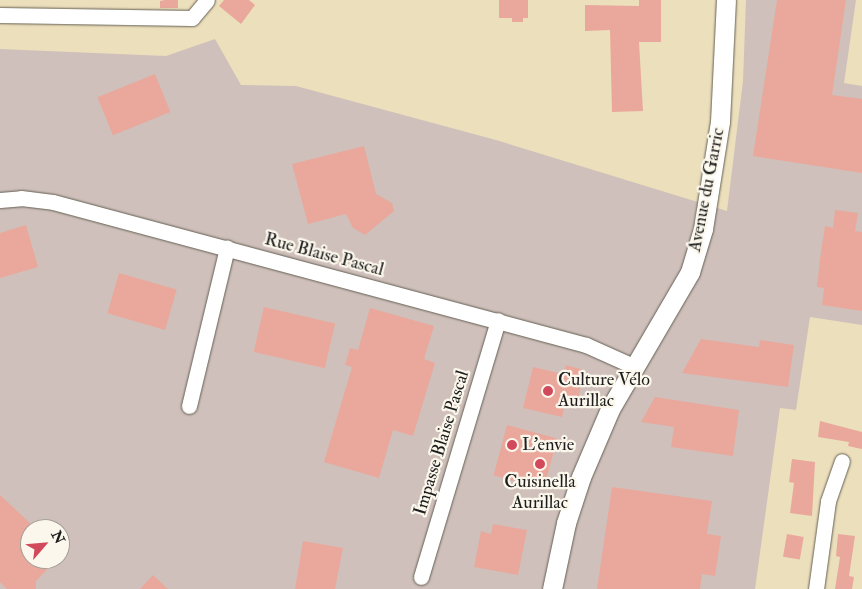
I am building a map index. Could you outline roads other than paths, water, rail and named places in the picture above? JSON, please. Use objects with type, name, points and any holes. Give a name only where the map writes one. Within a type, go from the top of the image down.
[{"type":"street","points":[[0,15],[192,18],[207,0]]},
{"type":"street","name":"Avenue du Garric","points":[[552,589],[566,523],[581,477],[610,409],[633,366],[683,286],[704,228],[720,122],[726,0]]},
{"type":"street","name":"Rue Blaise Pascal","points":[[0,200],[20,198],[53,202],[498,320],[586,345],[633,366]]},
{"type":"street","points":[[189,406],[227,248]]},
{"type":"street","name":"Impasse Blaise Pascal","points":[[421,577],[498,320]]},
{"type":"street","points":[[816,589],[828,500],[842,461]]},
{"type":"place","name":"Culture Vélo Aurillac","points":[[548,391]]},
{"type":"place","name":"L'envie","points":[[512,445]]},
{"type":"place","name":"Cuisinella Aurillac","points":[[540,464]]}]
